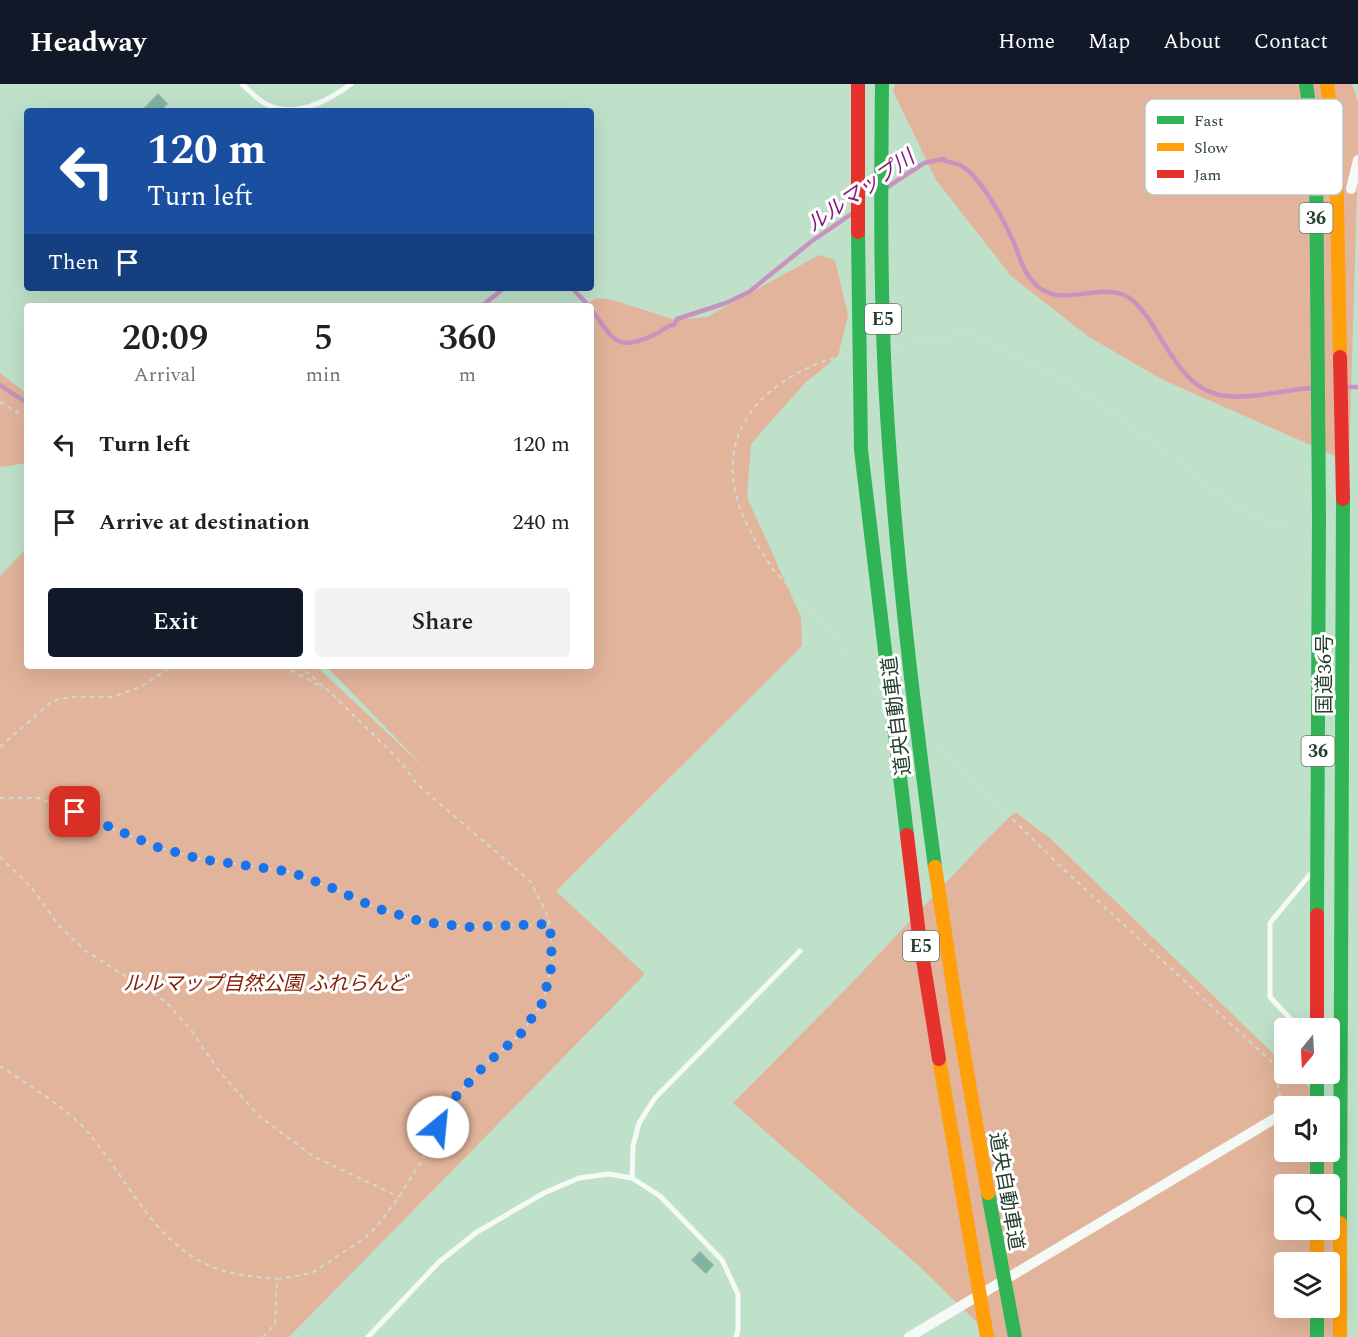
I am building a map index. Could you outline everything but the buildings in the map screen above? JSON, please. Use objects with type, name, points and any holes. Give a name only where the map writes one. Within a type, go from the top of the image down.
[{"type":"highway","name":"道央自動車道","points":[[858,84],[861,450],[919,935],[956,1165],[987,1337]]},
{"type":"highway","name":"道央自動車道","points":[[882,84],[880,240],[884,354],[898,554],[930,840],[981,1166],[1015,1337]]},
{"type":"highway","name":"国道36号","points":[[1306,84],[1308,99]]},
{"type":"highway","name":"国道36号","points":[[1327,84],[1329,99]]},
{"type":"highway","name":"国道36号","points":[[1316,195],[1319,473],[1317,1018]]},
{"type":"highway","name":"国道36号","points":[[1335,1096],[1342,471],[1337,195]]},
{"type":"highway","name":"国道36号","points":[[1336,1162],[1340,1337]]},
{"type":"highway","points":[[1317,1318],[1317,1337]]},
{"type":"street","points":[[1351,189],[1358,160]]},
{"type":"street","points":[[909,1337],[1274,1119]]},
{"type":"lane","points":[[242,84],[268,105],[279,108]]},
{"type":"lane","points":[[304,108],[333,98],[351,84]]},
{"type":"lane","points":[[1290,1018],[1270,997],[1270,923],[1318,866]]},
{"type":"lane","points":[[632,1178],[633,1146],[639,1123],[655,1098],[800,951]]},
{"type":"lane","points":[[368,1337],[439,1262],[477,1232],[544,1193],[579,1178],[609,1174],[632,1178],[660,1196],[722,1260],[738,1294],[736,1337]]},
{"type":"path","points":[[898,347],[963,335],[996,344],[1054,374],[1119,416],[1240,510],[1257,520],[1280,522],[1319,517]]},
{"type":"path","points":[[843,356],[833,358],[785,380],[762,398],[744,421],[732,458],[732,482],[740,512],[773,570],[852,656]]},
{"type":"path","points":[[0,402],[24,416]]},
{"type":"path","points":[[0,747],[52,701],[69,697],[112,697],[140,687],[168,669]]},
{"type":"path","points":[[289,669],[329,691]]},
{"type":"path","points":[[0,1066],[50,1100],[84,1128],[156,1224],[185,1252],[210,1266],[243,1276],[277,1279],[312,1273],[365,1238],[378,1225],[399,1197],[430,1147],[446,1107],[486,1064],[520,1035],[543,1002],[552,964],[550,924],[530,881],[418,785],[397,758],[329,691],[303,669]]},
{"type":"path","points":[[930,737],[1056,862],[1274,1064],[1281,1096]]},
{"type":"path","points":[[0,798],[38,798],[157,847],[200,859],[291,872],[376,908],[423,922],[467,927],[550,924]]},
{"type":"path","points":[[0,856],[31,888],[60,927],[86,951],[166,1002],[191,1030],[218,1070],[259,1116],[313,1156],[399,1197]]},
{"type":"path","points":[[263,1337],[275,1324],[277,1279]]},
{"type":"green space","points":[[895,84],[1352,84],[1358,102],[1358,159],[1349,462],[1163,380],[1089,337],[1011,276],[936,180],[893,91]]},
{"type":"green space","name":"ルルマップ自然公園 ふれらんど","points":[[819,255],[835,260],[848,315],[838,356],[805,383],[751,444],[747,497],[801,617],[802,646],[556,891],[645,974],[289,1337],[0,1337],[0,576],[24,551],[24,669],[319,669],[428,771],[329,669],[594,669],[594,303],[588,303],[597,298],[613,300],[675,320],[707,317]]},
{"type":"green space","points":[[0,373],[24,392],[24,463],[0,467]]},
{"type":"green space","points":[[1015,812],[1050,838],[1274,1054],[1274,1084],[1305,1084],[1318,1096],[1274,1096],[1274,1162],[1340,1162],[1340,1118],[1346,1124],[1346,1337],[992,1337],[918,1265],[733,1103],[848,987]]},
{"type":"waterway","name":"ルルマップ川","points":[[886,188],[924,163],[944,159],[960,165],[968,170],[984,189],[1010,234],[1027,274],[1044,291],[1055,295],[1113,292],[1128,297],[1145,313],[1172,357],[1190,379],[1213,393],[1238,397],[1313,388]]},
{"type":"waterway","name":"ルルマップ川","points":[[594,313],[618,341],[625,343],[644,339],[674,325],[677,319],[726,303],[749,292],[812,241],[853,213]]},
{"type":"waterway","name":"ルルマップ川","points":[[486,303],[500,291]]},
{"type":"waterway","name":"ルルマップ川","points":[[575,291],[586,303]]},
{"type":"waterway","name":"ルルマップ川","points":[[0,385],[24,401]]},
{"type":"waterway","name":"ルルマップ川","points":[[1346,387],[1358,387]]},
{"type":"traffic: fast","points":[[882,84],[882,280],[890,456],[906,632],[935,867]]},
{"type":"traffic: fast","points":[[1306,84],[1308,99]]},
{"type":"traffic: fast","points":[[1316,195],[1319,517],[1317,915]]},
{"type":"traffic: fast","points":[[858,232],[861,450],[907,835]]},
{"type":"traffic: fast","points":[[1340,1223],[1343,499]]},
{"type":"traffic: fast","points":[[1317,1084],[1317,1096]]},
{"type":"traffic: fast","points":[[1317,1162],[1317,1174]]},
{"type":"traffic: fast","points":[[988,1193],[1015,1337]]},
{"type":"traffic: fast","points":[[1317,1318],[1317,1337]]},
{"type":"traffic: slow","points":[[1327,84],[1329,99]]},
{"type":"traffic: slow","points":[[1337,195],[1340,357]]},
{"type":"traffic: slow","points":[[935,867],[988,1193]]},
{"type":"traffic: slow","points":[[939,1059],[987,1337]]},
{"type":"traffic: slow","points":[[1317,1240],[1317,1252]]},
{"type":"traffic: slow","points":[[1340,1240],[1340,1337]]},
{"type":"traffic: jam","points":[[858,84],[858,232]]},
{"type":"traffic: jam","points":[[1340,357],[1343,499]]},
{"type":"traffic: jam","points":[[907,835],[919,935],[939,1059]]},
{"type":"traffic: jam","points":[[1317,915],[1317,1018]]},
{"type":"route","points":[[75,812],[157,847],[200,859],[291,872],[376,908],[423,922],[467,927],[550,924],[552,964],[543,1002],[520,1035],[486,1064],[446,1107],[438,1127]]}]
